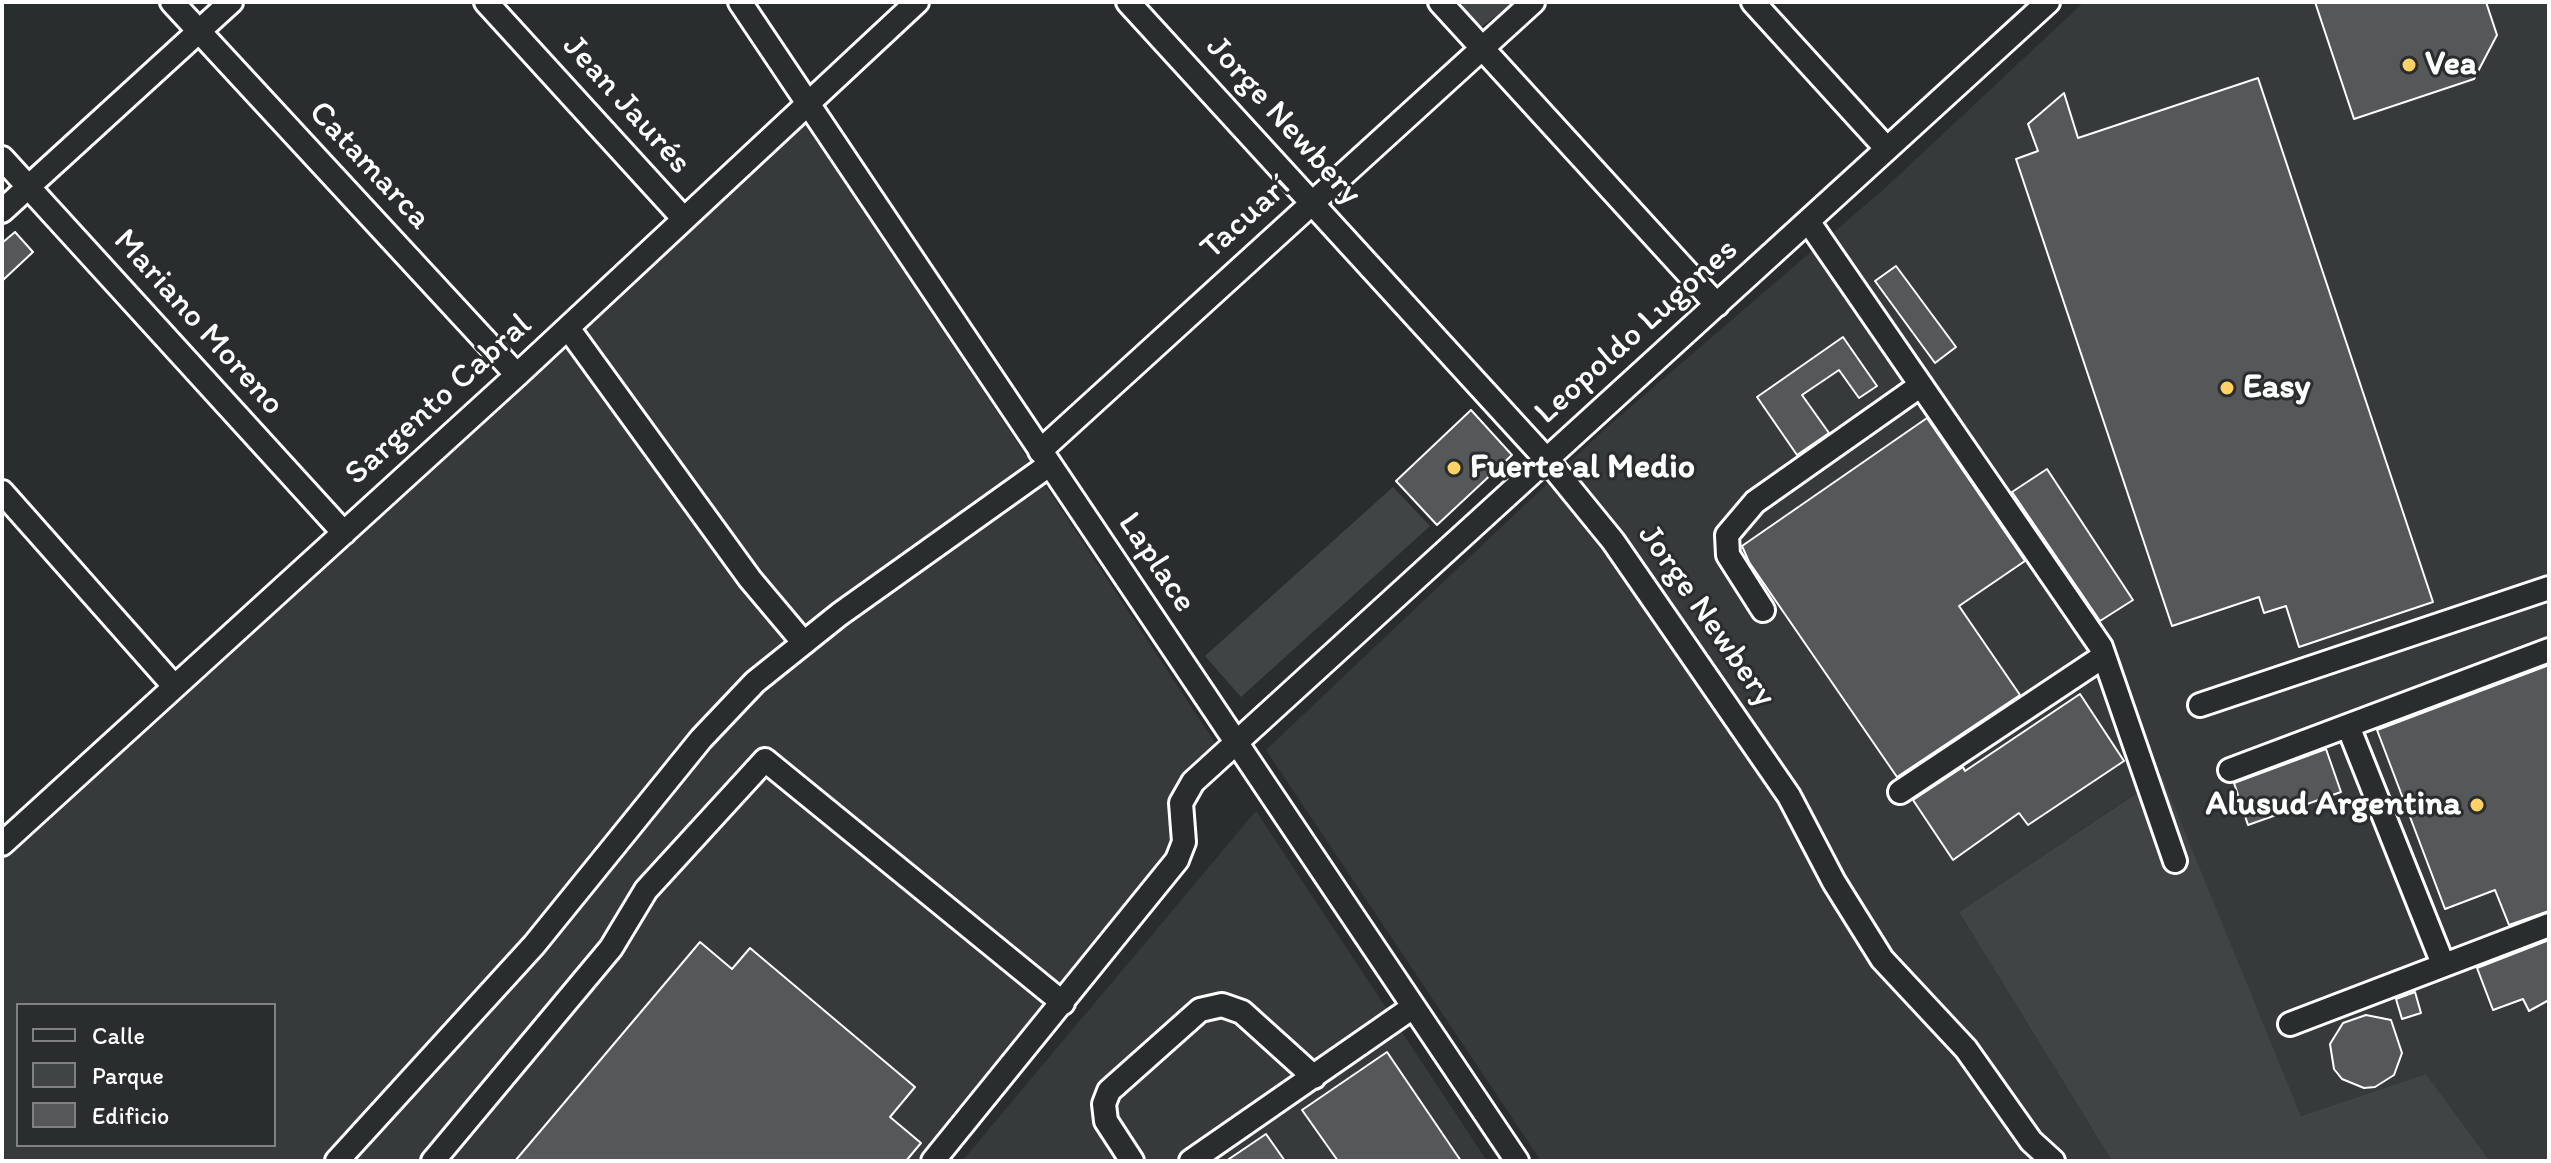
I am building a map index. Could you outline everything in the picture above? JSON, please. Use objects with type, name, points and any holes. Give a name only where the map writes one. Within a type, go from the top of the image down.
[{"type":"street","name":"Catamarca","points":[[172,2],[517,375]]},
{"type":"street","points":[[2,211],[231,2]]},
{"type":"street","name":"Jean Jaurés","points":[[486,2],[684,219]]},
{"type":"street","name":"Laplace","points":[[740,2],[1517,1161]]},
{"type":"street","name":"Sargento Cabral","points":[[3,841],[517,375],[917,2]]},
{"type":"street","name":"Jorge Newbery","points":[[1128,2],[1547,460],[1613,541],[1789,796],[1834,882],[1882,959],[1966,1049],[2031,1141],[2053,1161]]},
{"type":"street","points":[[1440,2],[1717,305]]},
{"type":"street","name":"Tacuarí","points":[[337,1161],[534,945],[701,739],[755,682],[1044,458],[1312,203],[1533,2]]},
{"type":"street","points":[[1753,2],[1887,149]]},
{"type":"street","name":"Leopoldo Lugones","points":[[933,1161],[1177,860],[1184,842],[1181,803],[1193,782],[2048,2]]},
{"type":"street","name":"Mariano Moreno","points":[[2,158],[344,533]]},
{"type":"street","points":[[1808,221],[2104,656],[2175,861]]},
{"type":"street","points":[[568,328],[750,579],[803,642]]},
{"type":"street","points":[[1763,610],[1728,555],[1727,535],[1755,502],[1921,385]]},
{"type":"street","points":[[2,492],[174,686]]},
{"type":"street","points":[[2200,705],[2549,588]]},
{"type":"street","points":[[2230,770],[2549,650]]},
{"type":"street","points":[[1900,792],[2104,656]]},
{"type":"street","points":[[2348,726],[2443,964]]},
{"type":"street","points":[[433,1161],[611,948],[646,890],[765,760],[1063,1003]]},
{"type":"street","points":[[2290,1024],[2549,925]]},
{"type":"street","points":[[1132,1161],[1106,1121],[1104,1104],[1109,1091],[1200,1010],[1222,1005],[1242,1012],[1314,1077]]},
{"type":"street","points":[[1191,1161],[1413,1007]]},
{"type":"shaded area","points":[[2084,2],[2549,2],[2549,1161],[2490,1161],[2426,1074],[2301,1116],[2161,776],[1959,912],[2112,1161],[1541,1161],[1266,750],[1606,428],[1884,189]]},
{"type":"shaded area","points":[[806,122],[1223,755],[1193,782],[1184,842],[933,1161],[2,1161],[2,861]]},
{"type":"shaded area","points":[[1256,811],[1487,1161],[962,1161]]},
{"type":"green space","points":[[1453,2],[1515,2],[1481,27],[1473,24]]},
{"type":"green space","points":[[1393,487],[1430,526],[1241,697],[1205,656]]},
{"type":"green space","points":[[2162,776],[2301,1116],[2426,1074],[2490,1161],[2112,1161],[1959,912]]},
{"type":"building","name":"Vea","points":[[2315,2],[2486,2],[2497,35],[2474,79],[2354,119]]},
{"type":"building","name":"Easy","points":[[2258,78],[2433,602],[2299,647],[2286,606],[2264,613],[2259,597],[2172,626],[2016,159],[2038,151],[2028,124],[2064,93],[2078,138]]},
{"type":"building","points":[[15,232],[33,252],[2,281],[2,243]]},
{"type":"building","points":[[1896,266],[1956,347],[1935,363],[1875,281]]},
{"type":"building","points":[[1843,337],[1877,386],[1859,398],[1839,370],[1802,395],[1829,433],[1797,455],[1757,397]]},
{"type":"building","name":"Fuerte al Medio","points":[[1471,410],[1512,455],[1437,525],[1396,481]]},
{"type":"building","points":[[1927,418],[2025,561],[1959,606],[2020,695],[1897,777],[1749,562],[1742,546]]},
{"type":"building","points":[[2047,469],[2133,600],[2100,621],[2012,492]]},
{"type":"building","name":"Alusud Argentina","points":[[2549,665],[2549,911],[2509,925],[2495,890],[2445,909],[2377,730]]},
{"type":"building","points":[[2080,694],[2124,761],[2028,825],[2019,813],[1953,860],[1913,800],[1963,767],[1965,771]]},
{"type":"building","points":[[2326,749],[2341,792],[2248,825],[2234,783]]},
{"type":"building","points":[[2549,940],[2549,1000],[2529,1011],[2523,999],[2493,1010],[2477,968]]},
{"type":"building","points":[[700,942],[732,969],[750,948],[915,1087],[890,1117],[921,1143],[906,1161],[515,1161]]},
{"type":"building","points":[[2415,992],[2421,1013],[2402,1019],[2396,999]]},
{"type":"building","points":[[2366,1015],[2391,1020],[2402,1053],[2394,1075],[2375,1087],[2364,1088],[2342,1079],[2334,1069],[2330,1044],[2343,1023]]},
{"type":"building","points":[[1387,1052],[1461,1161],[1338,1161],[1302,1110]]},
{"type":"building","points":[[1266,1134],[1285,1161],[1226,1161]]},
{"type":"place","name":"Vea","points":[[2409,65]]},
{"type":"place","name":"Easy","points":[[2227,388]]},
{"type":"place","name":"Fuerte al Medio","points":[[1454,468]]},
{"type":"place","name":"Alusud Argentina","points":[[2477,805]]}]
